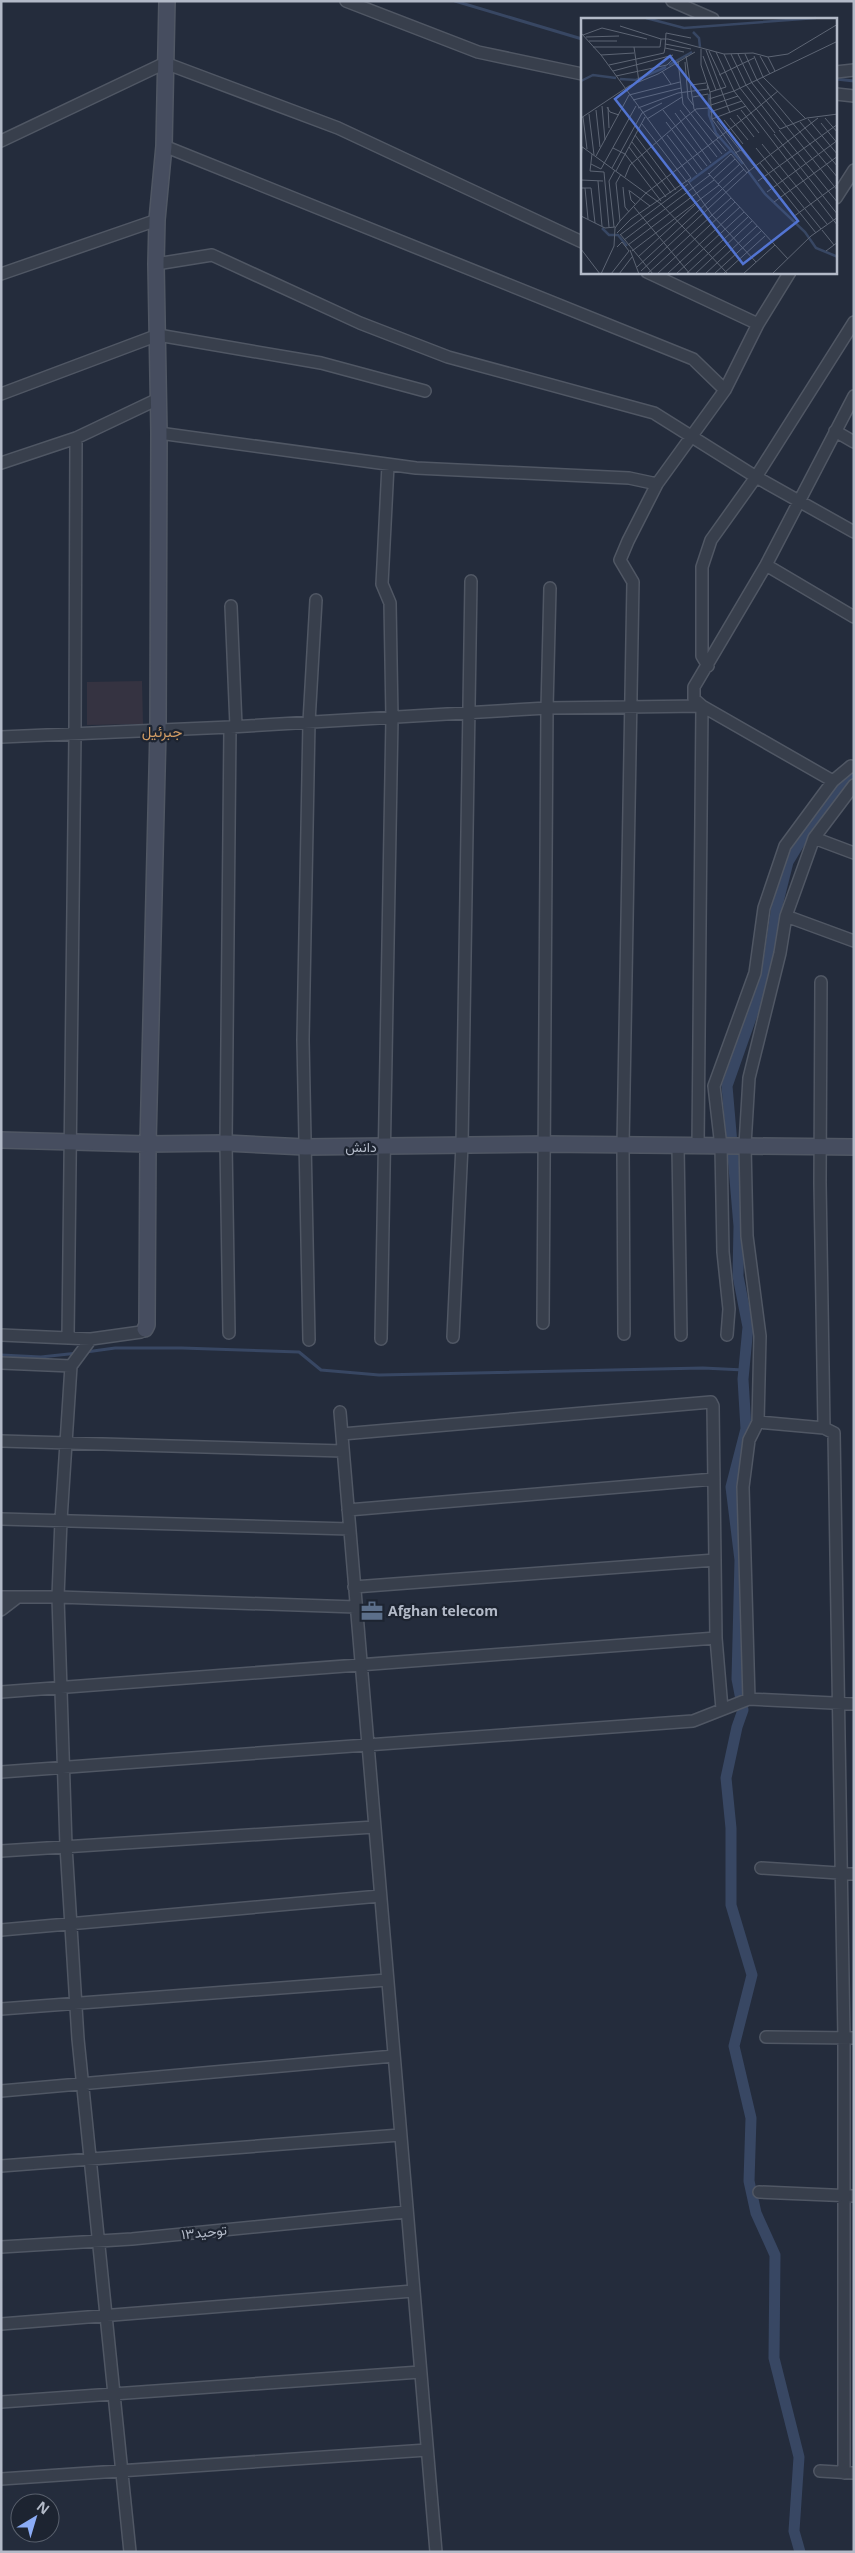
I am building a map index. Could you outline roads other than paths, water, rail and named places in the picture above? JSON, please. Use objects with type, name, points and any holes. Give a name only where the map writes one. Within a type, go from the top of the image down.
[{"type":"street","points":[[1,1335],[91,1339],[141,1332],[145,1329],[147,1315],[148,1144],[158,730],[159,433],[156,264],[157,220],[164,146],[167,1]]},
{"type":"street","points":[[346,1],[361,3],[478,52],[581,74]]},
{"type":"street","points":[[672,1],[711,18]]},
{"type":"street","points":[[1,140],[165,63],[338,128],[581,242]]},
{"type":"street","points":[[838,72],[854,70]]},
{"type":"street","points":[[838,94],[853,92]]},
{"type":"street","points":[[164,146],[692,359],[725,390]]},
{"type":"street","points":[[838,195],[854,170]]},
{"type":"street","points":[[1,274],[157,220]]},
{"type":"street","points":[[156,264],[212,254],[360,323],[448,357],[654,413],[756,477],[854,532]]},
{"type":"street","points":[[653,274],[758,324]]},
{"type":"street","points":[[624,1334],[623,1146],[633,582],[620,560],[657,484],[725,390],[758,324],[789,274]]},
{"type":"street","points":[[708,666],[702,656],[702,567],[710,540],[756,477],[854,322]]},
{"type":"street","points":[[1,394],[158,335],[321,363],[425,391]]},
{"type":"street","points":[[833,781],[702,706],[694,699],[694,687],[766,565],[854,396]]},
{"type":"street","points":[[1,463],[76,438],[158,399]]},
{"type":"street","points":[[835,431],[854,442]]},
{"type":"street","points":[[159,433],[388,465],[629,478],[657,484]]},
{"type":"street","points":[[68,1338],[75,734],[76,438]]},
{"type":"street","points":[[381,1339],[392,718],[390,604],[382,584],[388,465]]},
{"type":"street","points":[[766,565],[854,618]]},
{"type":"street","points":[[453,1337],[462,1144],[471,581]]},
{"type":"street","points":[[543,1324],[547,708],[550,588]]},
{"type":"street","points":[[309,1340],[303,1040],[309,722],[316,600]]},
{"type":"street","points":[[229,1333],[226,1143],[233,726],[231,606]]},
{"type":"street","points":[[1,737],[469,714],[547,708],[702,706]]},
{"type":"street","points":[[698,1147],[702,706]]},
{"type":"street","points":[[727,1335],[728,1309],[723,1252],[722,1147],[714,1086],[755,973],[764,908],[785,846],[833,781],[852,766]]},
{"type":"street","points":[[749,1699],[743,1487],[749,1440],[758,1422],[760,1336],[747,1236],[745,1145],[749,1078],[780,953],[786,916],[814,838],[854,785]]},
{"type":"street","points":[[814,838],[854,853]]},
{"type":"street","points":[[786,916],[854,941]]},
{"type":"street","points":[[821,982],[824,1428]]},
{"type":"street","name":"دانش","points":[[1,1140],[148,1144],[226,1143],[305,1147],[384,1147],[462,1144],[854,1147]]},
{"type":"street","points":[[678,1147],[681,1335]]},
{"type":"street","points":[[91,1339],[70,1366],[61,1520],[58,1597],[65,1767],[66,1846],[83,2085],[108,2315],[130,2552]]},
{"type":"street","points":[[1,1363],[70,1366]]},
{"type":"street","points":[[342,1434],[707,1401],[714,1406],[716,1638],[722,1709]]},
{"type":"street","points":[[340,1412],[436,2552]]},
{"type":"street","points":[[758,1422],[824,1428],[834,1433],[840,1704],[841,1874],[849,2038],[849,2473],[820,2471]]},
{"type":"street","points":[[1,1440],[343,1451]]},
{"type":"street","points":[[348,1510],[714,1479]]},
{"type":"street","points":[[1,1519],[350,1529]]},
{"type":"street","points":[[354,1587],[715,1560]]},
{"type":"street","points":[[1,1597],[58,1597],[356,1607]]},
{"type":"street","points":[[1,1610],[18,1597]]},
{"type":"street","points":[[1,1692],[716,1638]]},
{"type":"street","points":[[1,1772],[693,1721],[749,1699],[854,1704]]},
{"type":"street","points":[[1,1851],[374,1827]]},
{"type":"street","points":[[761,1868],[854,1874]]},
{"type":"street","points":[[1,1930],[380,1896]]},
{"type":"street","points":[[1,2009],[387,1980]]},
{"type":"street","points":[[766,2037],[849,2038]]},
{"type":"street","points":[[1,2091],[394,2056]]},
{"type":"street","points":[[1,2166],[400,2136]]},
{"type":"street","points":[[759,2192],[848,2196]]},
{"type":"street","name":"توحید۱۳","points":[[1,2247],[132,2239],[406,2212]]},
{"type":"street","points":[[1,2324],[413,2291]]},
{"type":"street","points":[[1,2402],[420,2372]]},
{"type":"street","points":[[1,2479],[123,2469],[427,2450]]},
{"type":"waterway","points":[[455,1],[581,39]]},
{"type":"waterway","points":[[838,79],[854,81]]},
{"type":"waterway","points":[[800,2552],[794,2531],[799,2457],[774,2358],[775,2255],[756,2213],[749,2181],[751,2118],[734,2046],[752,1975],[731,1905],[731,1828],[726,1778],[737,1727],[743,1710],[737,1679],[740,1560],[731,1487],[746,1429],[743,1379],[748,1327],[738,1276],[739,1226],[727,1086],[767,972],[777,906],[788,862],[811,824],[854,772]]},
{"type":"waterway","points":[[86,1352],[115,1348],[299,1352],[321,1370],[379,1375],[703,1368],[744,1370]]},
{"type":"waterway","points":[[1,1355],[41,1357],[78,1353]]},
{"type":"place","name":"Afghan telecom","points":[[372,1611]]},
{"type":"district","name":"جبرئیل","points":[[162,732]]}]
